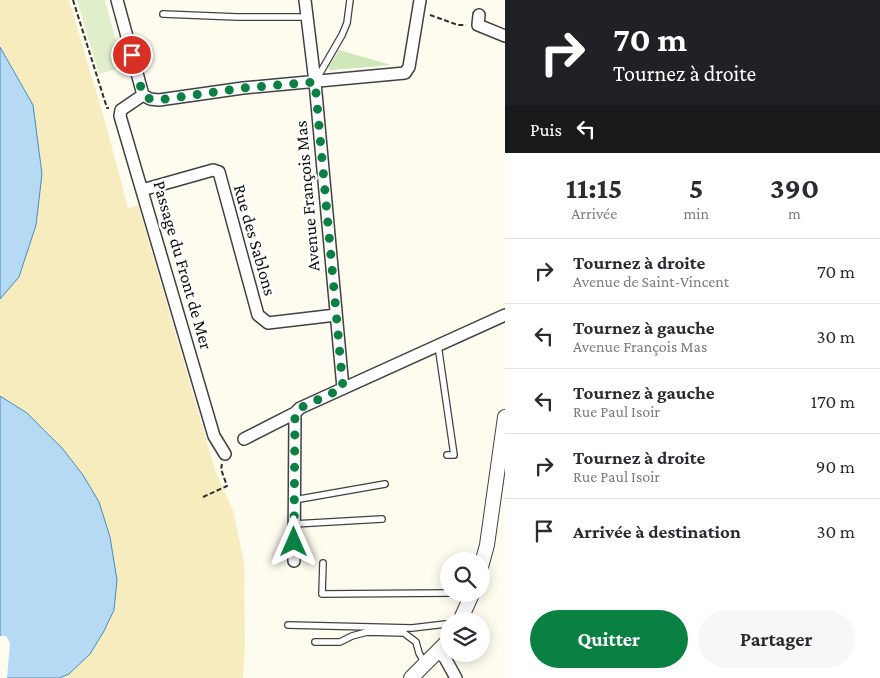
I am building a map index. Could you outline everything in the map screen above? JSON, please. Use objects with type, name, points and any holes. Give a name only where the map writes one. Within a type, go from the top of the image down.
[{"type":"street","points":[[117,0],[143,95],[150,99],[159,100],[243,88],[405,73],[409,67],[420,6]]},
{"type":"street","name":"Avenue François Mas","points":[[305,0],[315,82],[343,388]]},
{"type":"street","points":[[478,20],[505,36]]},
{"type":"street","points":[[120,112],[143,95]]},
{"type":"street","name":"Passage du Front de Mer","points":[[120,112],[214,436],[225,454]]},
{"type":"street","name":"Rue des Sablons","points":[[142,190],[213,170],[218,172],[258,315],[268,323],[336,315]]},
{"type":"street","points":[[244,439],[295,413],[300,408],[505,315]]},
{"type":"street","points":[[294,561],[295,413]]},
{"type":"street","points":[[485,552],[505,417]]},
{"type":"street","points":[[411,678],[438,652],[445,658],[456,678]]},
{"type":"lane","points":[[315,82],[342,35],[347,23],[350,0]]},
{"type":"lane","points":[[163,14],[306,17]]},
{"type":"lane","points":[[438,345],[454,455],[447,455]]},
{"type":"lane","points":[[294,500],[385,484]]},
{"type":"lane","points":[[294,524],[382,519]]},
{"type":"lane","points":[[322,563],[322,594],[440,593]]},
{"type":"lane","points":[[288,625],[412,628],[440,625]]},
{"type":"lane","points":[[315,642],[340,642],[367,632],[404,634],[416,642],[425,664]]},
{"type":"path","points":[[73,0],[107,108],[116,107],[120,112]]},
{"type":"path","points":[[420,6],[458,26],[478,20]]},
{"type":"path","points":[[203,497],[227,486],[221,469],[225,454]]},
{"type":"green space","points":[[77,0],[105,0],[123,67],[99,74]]},
{"type":"green space","points":[[339,50],[391,65],[331,70],[328,68]]},
{"type":"sand","points":[[0,0],[69,0],[128,208],[138,205],[216,473],[233,510],[244,563],[245,646],[243,678],[59,678],[70,674],[102,515],[98,502],[82,473],[60,446],[23,410],[0,396],[0,299],[19,277],[36,225],[33,105],[0,47]]},
{"type":"water","points":[[0,47],[33,105],[42,174],[36,225],[19,277],[0,299]]},
{"type":"water","points":[[0,396],[27,413],[62,448],[83,475],[99,502],[110,537],[117,580],[114,610],[90,654],[69,674],[59,678],[0,678]]},
{"type":"pier","points":[[0,636],[6,636],[10,643],[7,678],[0,678]]},
{"type":"route","points":[[132,55],[143,95],[150,99],[159,100],[243,88],[315,82],[343,388],[300,408],[295,413],[294,542]]}]
